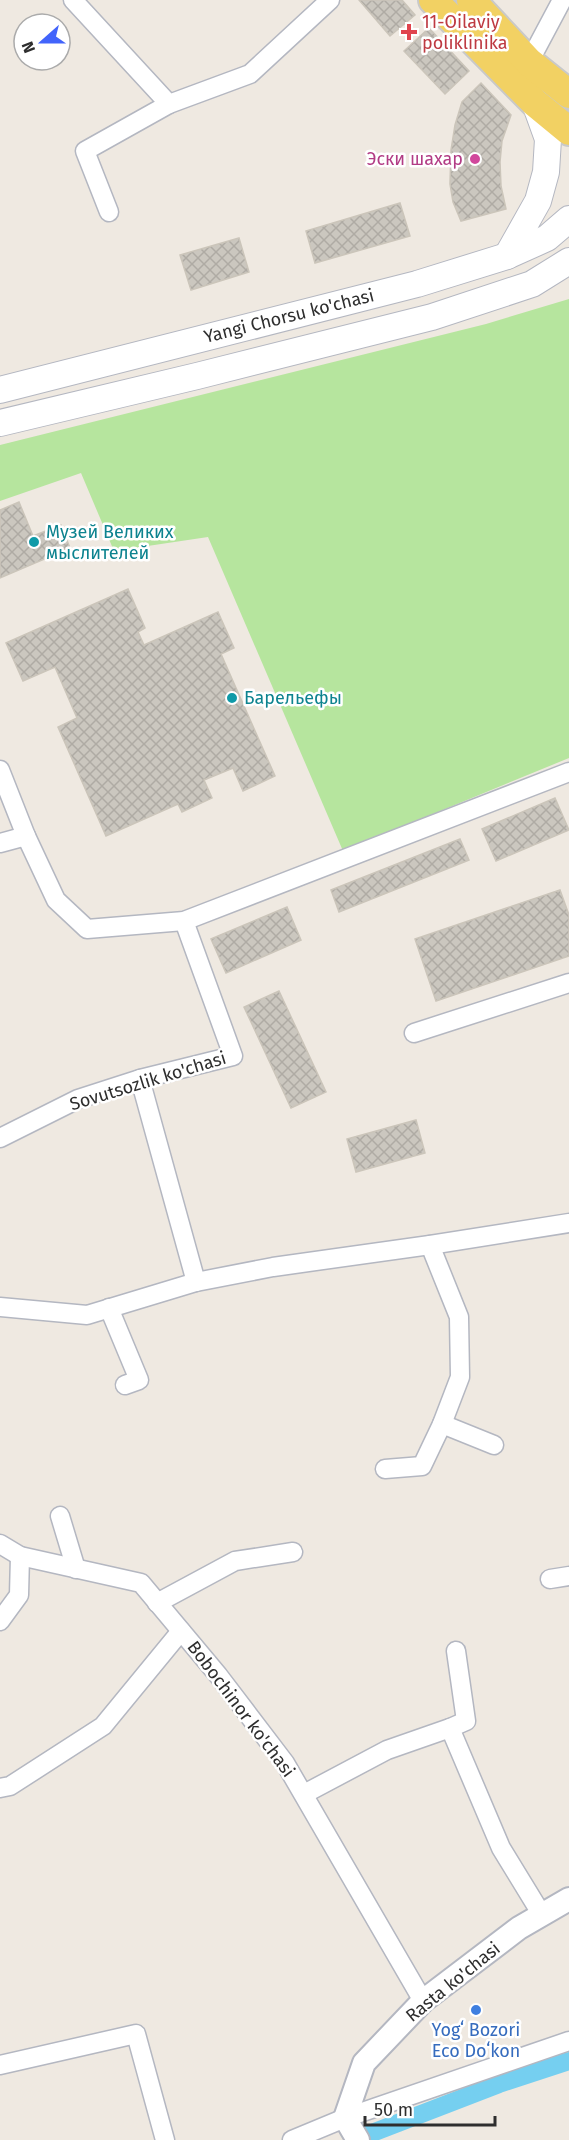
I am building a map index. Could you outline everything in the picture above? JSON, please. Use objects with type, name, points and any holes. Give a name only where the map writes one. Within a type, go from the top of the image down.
[{"type":"main road","points":[[432,0],[535,103],[569,130]]},
{"type":"main road","points":[[471,0],[554,79]]},
{"type":"main road","points":[[507,256],[538,201],[546,172],[548,139],[535,103]]},
{"type":"main road","name":"Yangi Chorsu ko'chasi","points":[[0,390],[417,284],[507,256],[547,238],[569,219]]},
{"type":"main road","name":"Yangi Chorsu ko'chasi","points":[[0,423],[432,317],[532,284],[569,261]]},
{"type":"main road","points":[[532,284],[569,277]]},
{"type":"street","points":[[73,0],[170,104]]},
{"type":"street","points":[[109,212],[85,151],[170,104],[250,74],[330,0]]},
{"type":"street","points":[[554,79],[562,0]]},
{"type":"street","points":[[0,770],[26,836],[56,900],[87,929],[184,921],[569,772]]},
{"type":"street","points":[[0,843],[26,836]]},
{"type":"street","name":"Sovutsozlik ko'chasi","points":[[0,1138],[78,1099],[140,1079],[233,1056],[184,921]]},
{"type":"street","points":[[414,1033],[569,983]]},
{"type":"street","points":[[140,1079],[196,1282]]},
{"type":"street","points":[[0,1306],[87,1315],[196,1282],[273,1267],[569,1223]]},
{"type":"street","points":[[385,1469],[422,1466],[442,1424],[459,1377],[459,1317],[430,1245]]},
{"type":"street","points":[[109,1308],[139,1380],[124,1385]]},
{"type":"street","points":[[442,1424],[494,1445]]},
{"type":"street","points":[[60,1516],[76,1569]]},
{"type":"street","name":"Bobochinor ko'chasi","points":[[0,1544],[20,1556],[141,1583],[218,1675],[285,1763],[423,2001]]},
{"type":"street","points":[[157,1603],[235,1561],[293,1552]]},
{"type":"street","points":[[0,1621],[19,1595],[20,1556]]},
{"type":"street","points":[[550,1579],[569,1576]]},
{"type":"street","points":[[0,1788],[10,1786],[103,1726],[181,1631]]},
{"type":"street","points":[[304,1794],[387,1750],[466,1721],[456,1651]]},
{"type":"street","points":[[450,1728],[501,1848],[542,1915]]},
{"type":"street","name":"Rasta ko'chasi","points":[[345,2118],[364,2063],[423,2001],[519,1928],[569,1899]]},
{"type":"street","points":[[0,2066],[136,2034],[165,2140]]},
{"type":"street","points":[[292,2140],[345,2118],[569,2041]]},
{"type":"street","points":[[345,2118],[358,2140]]},
{"type":"green space","points":[[569,299],[569,758],[343,851],[208,537],[114,551],[81,473],[0,501],[0,445],[486,324]]},
{"type":"building","points":[[359,0],[402,0],[415,15],[390,36]]},
{"type":"building","points":[[429,28],[469,71],[445,94],[404,51]]},
{"type":"building","points":[[481,83],[511,115],[502,141],[500,162],[501,186],[506,209],[461,221],[453,202],[450,184],[451,150],[462,102]]},
{"type":"building","points":[[400,203],[410,236],[315,263],[306,231]]},
{"type":"building","points":[[239,238],[249,272],[191,290],[180,255]]},
{"type":"building","name":"Музей Великих мыслителей","points":[[19,502],[33,536],[61,525],[70,548],[0,578],[0,510]]},
{"type":"building","points":[[128,589],[145,628],[138,632],[144,645],[218,612],[234,648],[221,654],[275,776],[243,791],[233,768],[204,780],[212,798],[182,812],[178,804],[106,836],[58,727],[77,718],[55,667],[23,681],[6,643]]},
{"type":"building","points":[[555,798],[569,830],[496,861],[482,829]]},
{"type":"building","points":[[460,839],[469,860],[339,912],[331,890]]},
{"type":"building","points":[[560,890],[569,915],[569,956],[436,1001],[415,939]]},
{"type":"building","points":[[287,907],[301,940],[226,973],[211,939]]},
{"type":"building","points":[[279,991],[326,1092],[291,1108],[244,1007]]},
{"type":"building","points":[[416,1120],[425,1153],[356,1172],[347,1139]]},
{"type":"waterway","points":[[354,2140],[499,2084],[569,2061]]},
{"type":"place","name":"11-Oilaviy poliklinika","points":[[409,32]]},
{"type":"place","name":"Эски шахар","points":[[475,159]]},
{"type":"place","name":"Музей Великих мыслителей","points":[[34,542]]},
{"type":"place","name":"Барельефы","points":[[232,698]]},
{"type":"place","name":"Yogʻ Bozori Eco Doʻkon","points":[[476,2010]]}]
